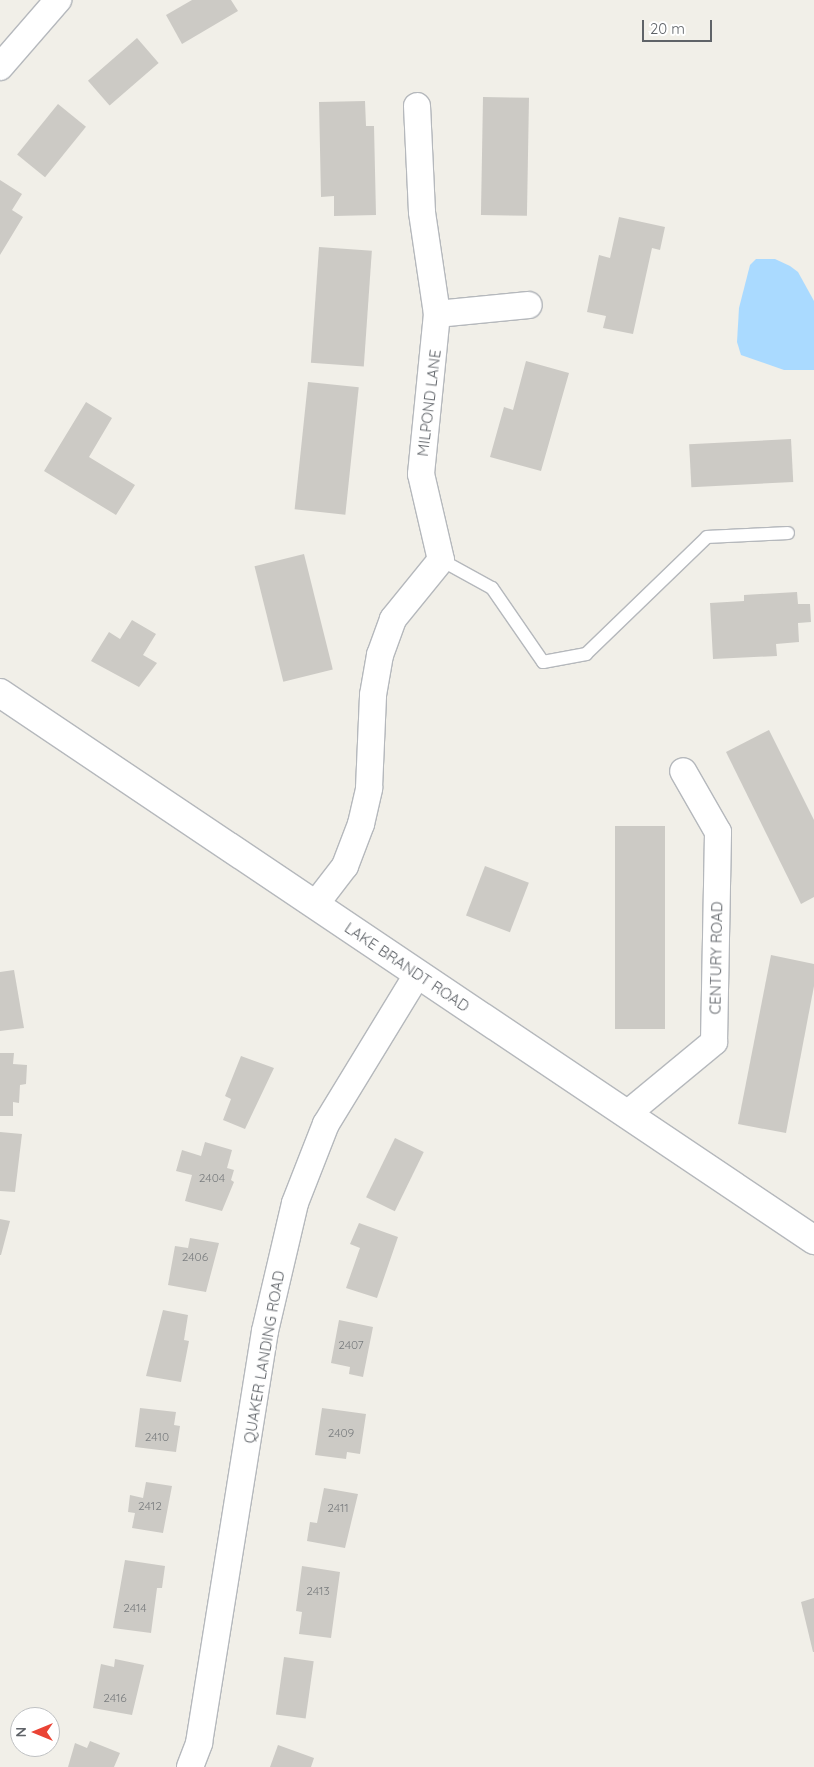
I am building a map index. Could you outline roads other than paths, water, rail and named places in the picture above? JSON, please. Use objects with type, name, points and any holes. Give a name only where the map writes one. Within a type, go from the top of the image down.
[{"type":"street","points":[[0,66],[58,0]]},
{"type":"street","name":"MILPOND LANE","points":[[417,106],[422,212],[437,314],[420,474],[441,560]]},
{"type":"street","points":[[437,314],[530,305]]},
{"type":"street","points":[[316,905],[345,866],[361,824],[369,788],[373,695],[380,654],[393,619],[441,560]]},
{"type":"street","name":"LAKE BRANDT ROAD","points":[[0,693],[814,1240]]},
{"type":"street","name":"CENTURY ROAD","points":[[627,1114],[714,1042],[718,832],[683,771]]},
{"type":"street","name":"QUAKER LANDING ROAD","points":[[190,1767],[199,1743],[265,1331],[295,1202],[326,1124],[417,975]]},
{"type":"lane","points":[[441,560],[492,588],[543,662],[586,654],[707,537],[788,533]]},
{"type":"water","points":[[756,259],[775,259],[790,266],[798,272],[814,301],[814,370],[784,370],[741,355],[737,342],[739,308],[750,265]]}]
